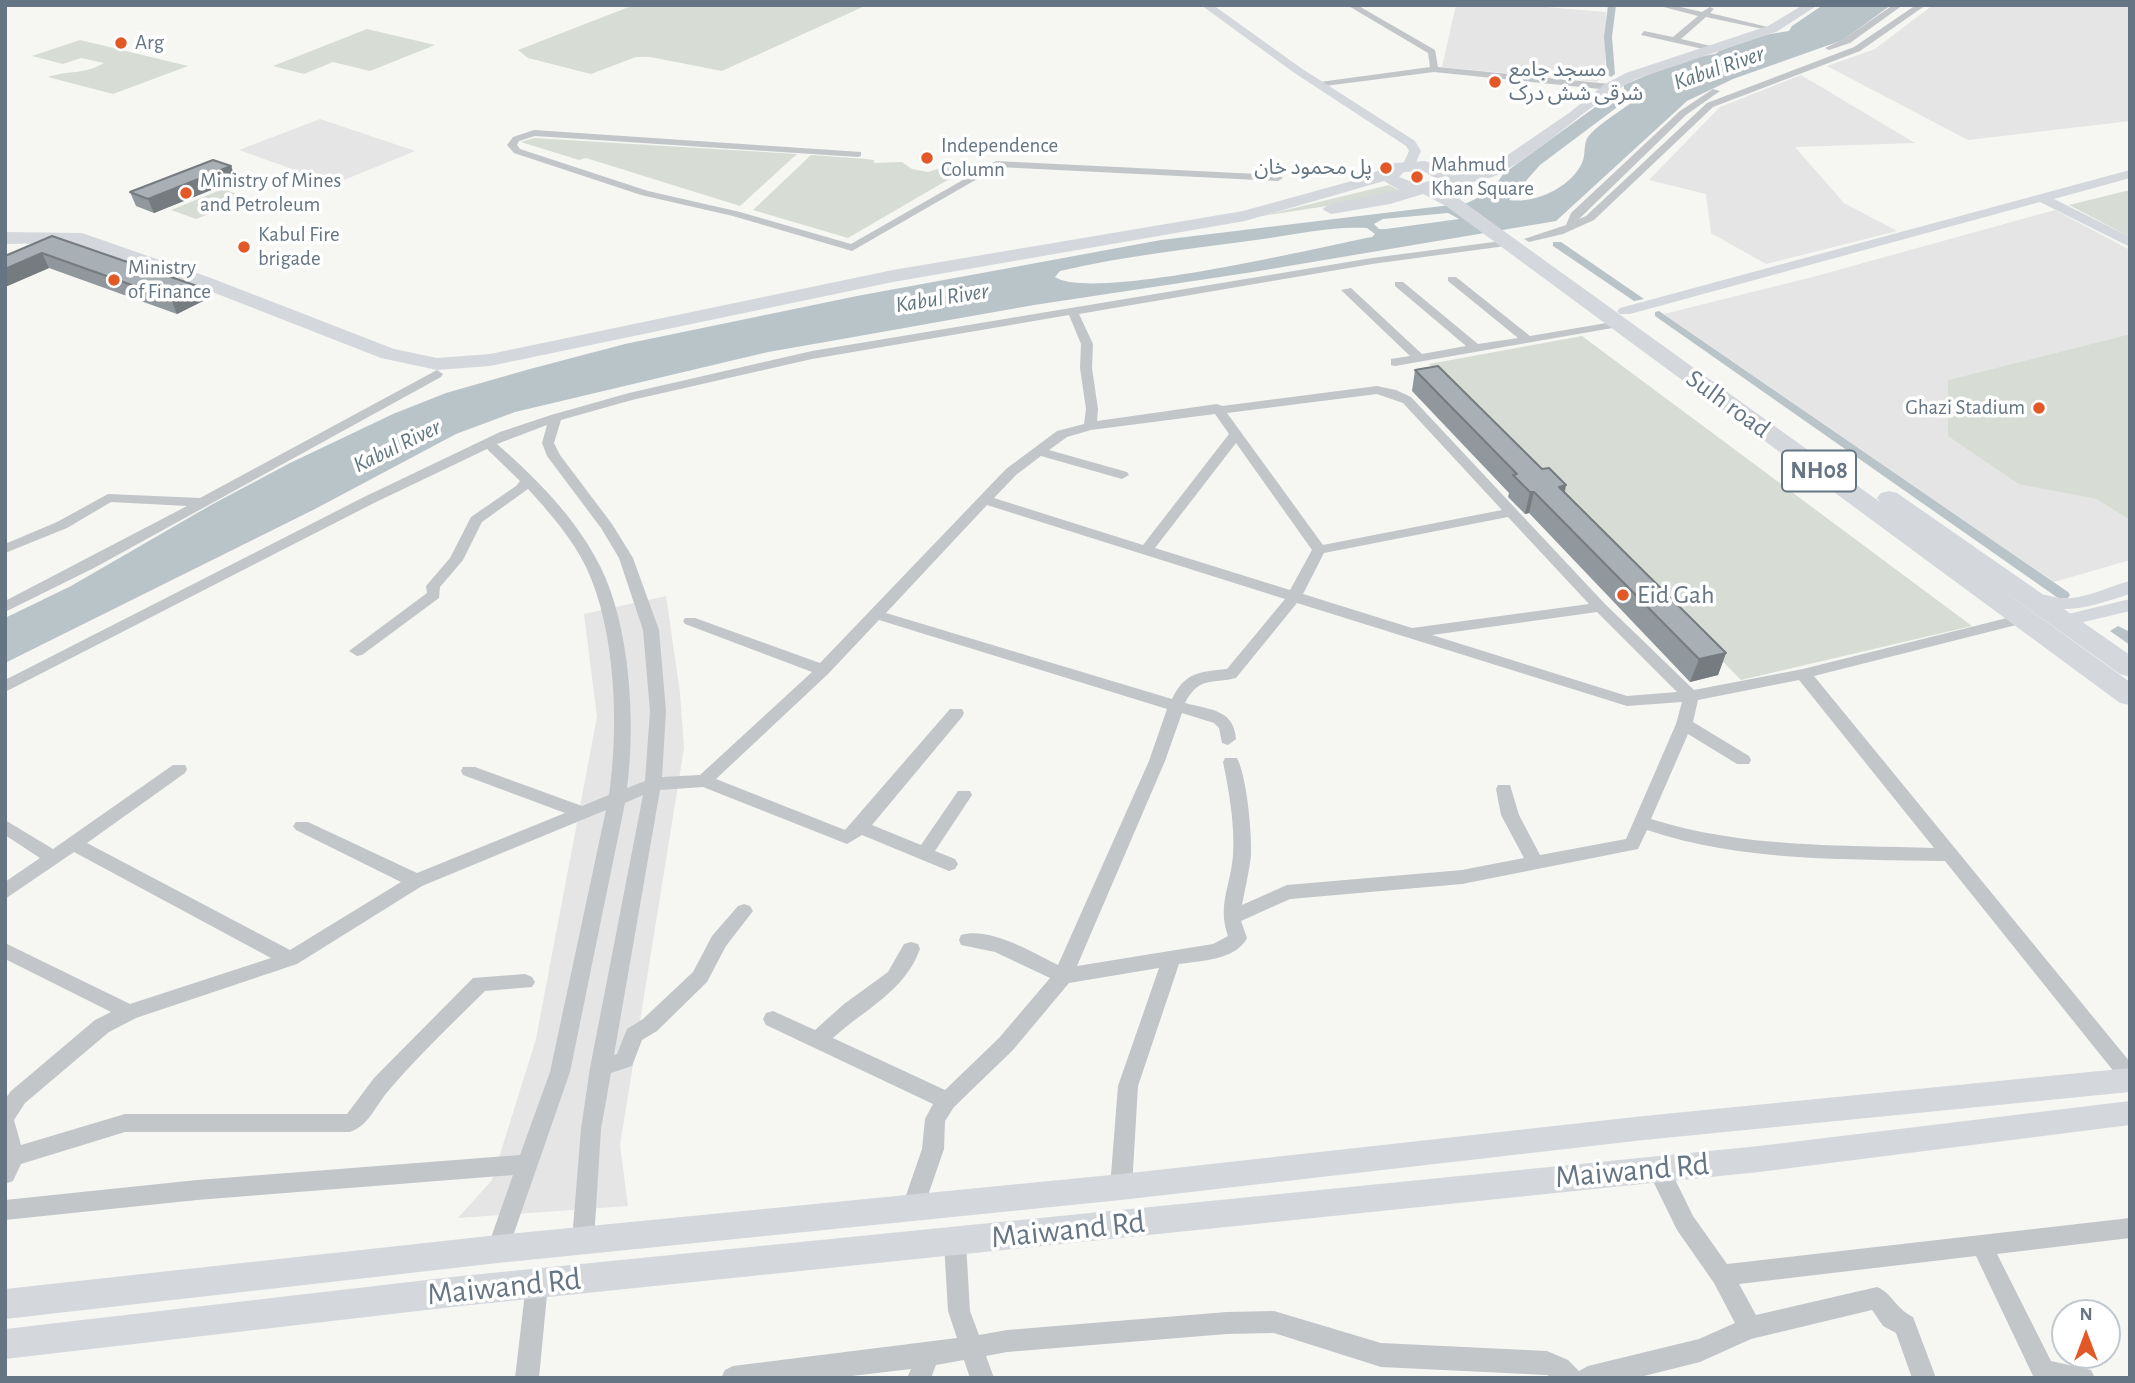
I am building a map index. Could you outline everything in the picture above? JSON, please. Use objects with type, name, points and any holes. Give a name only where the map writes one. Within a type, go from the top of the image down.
[{"type":"highway","name":"NH08","points":[[5,238],[75,237],[204,282],[388,354],[419,362],[458,364],[606,337],[893,276],[1245,216],[1365,183],[1400,168],[1441,178]]},
{"type":"highway","name":"NH08","points":[[1400,168],[1391,179],[1395,183],[1423,189]]},
{"type":"highway","points":[[5,253],[31,244],[60,242],[172,280],[382,364],[408,371],[436,374],[476,372],[885,285],[1390,199],[1423,189],[1441,178]]},
{"type":"highway","name":"Sulh road","points":[[1441,178],[1471,198],[1512,236]]},
{"type":"highway","name":"Sulh road","points":[[1423,189],[1512,236],[1626,317],[1927,537],[2023,619],[2056,630],[2130,668]]},
{"type":"highway","name":"Sulh road","points":[[1927,537],[2024,594],[2056,630],[2130,696]]},
{"type":"main road","points":[[1206,5],[1406,147],[1408,152],[1400,168]]},
{"type":"main road","points":[[1441,178],[1479,176],[1495,170],[1574,116],[1610,86],[1654,67],[1772,29],[1812,5]]},
{"type":"main road","points":[[2050,201],[2130,174]]},
{"type":"main road","points":[[1626,317],[2050,201],[2130,183]]},
{"type":"main road","points":[[2050,201],[2130,243]]},
{"type":"main road","points":[[2024,594],[2054,606],[2070,605],[2130,587]]},
{"type":"main road","points":[[2056,630],[2130,604]]},
{"type":"main road","name":"Maiwand Rd","points":[[5,1304],[498,1248],[1121,1187],[1644,1128],[2130,1078]]},
{"type":"main road","name":"Maiwand Rd","points":[[5,1344],[537,1283],[955,1243],[1658,1168],[1759,1160],[2130,1113]]},
{"type":"street","points":[[1351,5],[1432,52],[1434,69]]},
{"type":"street","points":[[1660,5],[1772,29]]},
{"type":"street","points":[[1675,40],[1715,5]]},
{"type":"street","points":[[1571,226],[1575,215],[1683,113],[1713,93],[1847,41],[1899,5]]},
{"type":"street","points":[[5,687],[369,500],[488,443],[555,418],[629,397],[812,355],[1571,226],[1590,218],[1710,105],[1857,49],[1922,5]]},
{"type":"street","points":[[1644,33],[1713,49]]},
{"type":"street","points":[[1320,85],[1434,69],[1610,86]]},
{"type":"street","points":[[1683,113],[1697,117]]},
{"type":"street","points":[[858,154],[534,133],[516,138],[512,145],[517,151],[645,193],[736,215],[852,248],[996,164],[1278,178]]},
{"type":"street","points":[[1452,279],[1527,340]]},
{"type":"street","points":[[1399,284],[1475,348]]},
{"type":"street","points":[[1347,290],[1419,358]]},
{"type":"street","points":[[1073,312],[1087,344],[1086,368],[1092,409],[1090,426]]},
{"type":"street","points":[[1395,362],[1527,340],[1626,317]]},
{"type":"street","points":[[5,607],[89,565],[199,502],[436,374]]},
{"type":"street","points":[[704,781],[824,670],[1011,472],[1062,434],[1090,426],[1217,408],[1377,390],[1407,400],[1600,607],[1690,696]]},
{"type":"street","points":[[1217,408],[1319,550]]},
{"type":"street","points":[[555,418],[548,443],[554,456],[607,527],[626,558],[651,630],[658,711],[653,784],[591,1129],[583,1240]]},
{"type":"street","points":[[1146,550],[1237,433]]},
{"type":"street","points":[[488,443],[528,479],[590,559],[603,594],[621,678],[624,720],[623,761],[617,799],[560,1072],[498,1248]]},
{"type":"street","points":[[1037,451],[1122,475]]},
{"type":"street","points":[[357,651],[434,595],[433,586],[456,560],[476,520],[521,489],[528,479]]},
{"type":"street","points":[[5,549],[62,525],[108,498],[199,502]]},
{"type":"street","points":[[986,500],[1627,701],[1690,696],[1803,674],[2023,619]]},
{"type":"street","points":[[1319,550],[1510,512]]},
{"type":"street","points":[[913,1207],[933,1149],[935,1119],[947,1101],[1006,1044],[1063,976],[1152,772],[1177,704],[1191,681],[1231,674],[1294,597],[1319,550]]},
{"type":"street","points":[[1411,633],[1600,607]]},
{"type":"street","points":[[877,615],[1177,704],[1225,721],[1228,739]]},
{"type":"street","points":[[691,621],[824,670]]},
{"type":"street","points":[[1803,674],[2130,1078]]},
{"type":"street","points":[[1231,918],[1287,892],[1462,877],[1632,844],[1644,823],[1684,724],[1690,696]]},
{"type":"street","points":[[5,1117],[18,1097],[102,1026],[130,1012],[290,959],[416,881],[653,784],[704,781],[846,838],[860,827],[956,713]]},
{"type":"street","points":[[1684,724],[1743,760]]},
{"type":"street","points":[[968,940],[998,945],[1063,976],[1171,959],[1228,946],[1238,938],[1231,918],[1242,854],[1237,788],[1231,762]]},
{"type":"street","points":[[5,892],[179,769]]},
{"type":"street","points":[[469,771],[582,813]]},
{"type":"street","points":[[1504,789],[1510,815],[1536,864]]},
{"type":"street","points":[[924,854],[964,795]]},
{"type":"street","points":[[1644,823],[1690,838],[1801,850],[1950,855]]},
{"type":"street","points":[[5,826],[54,858]]},
{"type":"street","points":[[302,826],[416,881]]},
{"type":"street","points":[[860,827],[949,864]]},
{"type":"street","points":[[74,844],[290,959]]},
{"type":"street","points":[[600,1068],[625,1060],[634,1035],[650,1025],[700,977],[719,941],[744,911]]},
{"type":"street","points":[[818,1040],[850,1011],[891,984],[908,960],[911,949]]},
{"type":"street","points":[[5,950],[130,1012]]},
{"type":"street","points":[[1121,1187],[1128,1086],[1171,959]]},
{"type":"street","points":[[5,1124],[8,1164],[125,1123],[350,1123],[356,1119],[381,1084],[480,983],[525,982]]},
{"type":"street","points":[[773,1018],[947,1101]]},
{"type":"street","points":[[5,1210],[197,1190],[527,1164]]},
{"type":"street","points":[[1658,1168],[1685,1223],[1722,1275],[1750,1328]]},
{"type":"street","points":[[1722,1275],[2130,1228]]},
{"type":"street","points":[[955,1243],[959,1311],[982,1378]]},
{"type":"street","points":[[1982,1247],[2044,1371],[2083,1378]]},
{"type":"street","points":[[527,1378],[537,1283]]},
{"type":"street","points":[[1588,1378],[1700,1350],[1750,1328],[1877,1298],[1891,1318],[1905,1325],[1924,1378]]},
{"type":"street","points":[[733,1378],[929,1355],[1007,1340],[1227,1323],[1274,1322],[1381,1355],[1547,1363],[1560,1368],[1570,1378]]},
{"type":"street","points":[[919,1378],[929,1355]]},
{"type":"shaded area","points":[[634,5],[867,5],[722,71],[650,57],[636,57],[591,74],[528,58],[518,50]]},
{"type":"shaded area","points":[[1456,5],[1520,5],[1606,12],[1605,72],[1597,82],[1442,67]]},
{"type":"shaded area","points":[[1933,5],[2130,5],[2130,121],[1968,140],[1827,66],[1875,49]]},
{"type":"shaded area","points":[[367,29],[435,45],[370,71],[333,62],[304,74],[273,66]]},
{"type":"shaded area","points":[[80,40],[188,66],[113,94],[48,77],[89,69],[104,63],[81,58],[63,64],[32,56]]},
{"type":"shaded area","points":[[1801,75],[1915,143],[1795,147],[1844,203],[1897,231],[1766,264],[1711,233],[1706,194],[1649,180],[1720,107]]},
{"type":"shaded area","points":[[320,119],[415,151],[334,184],[239,150]]},
{"type":"shaded area","points":[[534,138],[797,154],[740,206],[586,158],[579,160],[521,142]]},
{"type":"shaded area","points":[[811,155],[867,159],[874,160],[874,163],[902,162],[912,169],[928,172],[954,164],[975,167],[848,238],[753,210]]},
{"type":"shaded area","points":[[1389,185],[1400,191],[1394,196],[1261,216]]},
{"type":"shaded area","points":[[223,189],[248,198],[196,219],[171,210]]},
{"type":"shaded area","points":[[2130,190],[2130,237],[2069,205]]},
{"type":"shaded area","points":[[2055,210],[2130,250],[2130,334],[1948,380],[2019,483],[2096,499],[2130,520],[2130,560],[2054,582],[1664,314],[1809,278]]},
{"type":"shaded area","name":"Ghazi Stadium","points":[[2130,334],[2130,520],[2096,499],[2019,484],[1948,436],[1948,380]]},
{"type":"shaded area","points":[[1582,336],[1972,626],[1741,680],[1429,364]]},
{"type":"shaded area","points":[[666,596],[680,693],[684,748],[620,1145],[628,1206],[458,1218],[492,1180],[536,1039],[597,717],[584,614]]},
{"type":"water","name":"Kabul River","points":[[1823,5],[1891,5],[1843,40],[1733,79],[1687,101],[1556,221],[1253,272],[1034,305],[768,352],[515,412],[456,434],[315,509],[5,663],[5,618],[71,586],[290,463],[393,414],[446,393],[625,344],[857,296],[1161,240],[1467,203],[1492,191],[1503,174],[1609,97],[1624,92],[1624,85],[1682,60],[1715,54],[1724,48],[1764,35],[1789,31],[1792,26]],"holes":[[[1628,99],[1632,99],[1631,103],[1588,137],[1582,163],[1570,179],[1541,196],[1519,201],[1509,200],[1540,165]],[[1448,213],[1459,219],[1379,229],[1374,224],[1383,219]],[[1340,228],[1367,228],[1375,234],[1372,237],[1259,261],[1158,278],[1113,283],[1077,283],[1055,277],[1060,271],[1133,257]]]},
{"type":"building","points":[[213,160],[231,166],[148,199],[130,192]]},
{"type":"building","points":[[52,236],[197,286],[171,299],[42,253],[5,269],[5,256]]},
{"type":"building","points":[[1438,366],[1542,469],[1549,468],[1566,485],[1559,487],[1726,653],[1699,659],[1534,492],[1530,492],[1513,475],[1517,474],[1415,370]]},
{"type":"waterway","points":[[1611,74],[1608,37],[1612,5]]},
{"type":"waterway","points":[[1557,244],[1638,299]]},
{"type":"waterway","points":[[1659,314],[2063,595]]},
{"type":"waterway","points":[[2118,631],[2130,640]]},
{"type":"place","name":"Arg","points":[[121,43]]},
{"type":"place","name":"مسجد جامع شرقی شش درک","points":[[1495,82]]},
{"type":"place","name":"Independence Column","points":[[927,158]]},
{"type":"place","name":"پل محمود خان","points":[[1386,168]]},
{"type":"place","name":"Mahmud Khan Square","points":[[1417,177]]},
{"type":"place","name":"Ministry of Mines and Petroleum","points":[[186,193]]},
{"type":"place","name":"Kabul Fire brigade","points":[[244,247]]},
{"type":"place","name":"Ministry of Finance","points":[[114,280]]},
{"type":"place","name":"Ghazi Stadium","points":[[2039,408]]},
{"type":"place","name":"Eid Gah","points":[[1623,595]]}]
